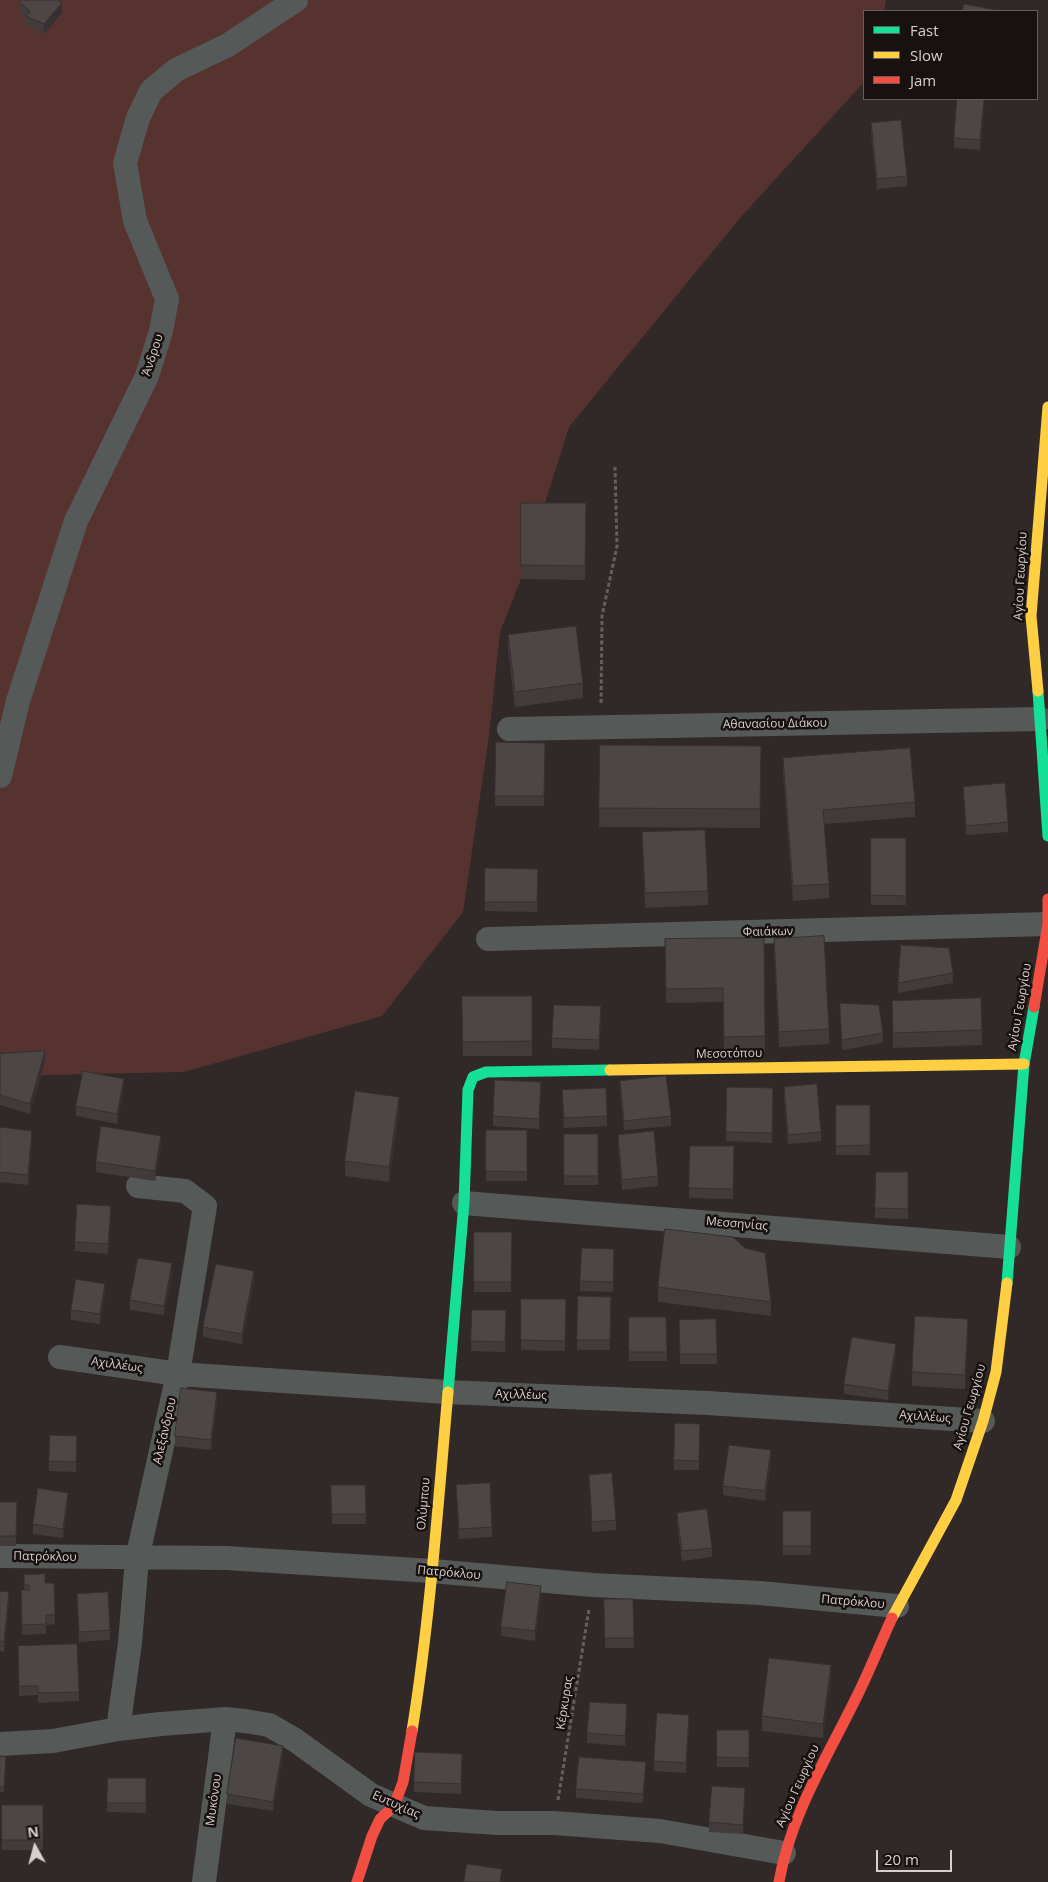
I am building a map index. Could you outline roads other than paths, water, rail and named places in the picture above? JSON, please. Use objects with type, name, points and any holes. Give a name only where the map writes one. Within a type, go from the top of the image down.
[{"type":"street","name":"Άνδρου","points":[[0,776],[18,701],[76,521],[147,376],[161,331],[167,299],[135,220],[124,163],[138,118],[151,91],[176,70],[228,46],[296,0]]},
{"type":"street","name":"Αγίου Γεωργίου","points":[[1048,407],[1031,616],[1041,719],[1048,836]]},
{"type":"street","name":"Αθανασίου Διάκου","points":[[509,729],[1041,719]]},
{"type":"street","name":"Αγίου Γεωργίου","points":[[779,1882],[784,1853],[814,1778],[855,1701],[897,1606],[956,1500],[983,1421],[996,1372],[1003,1327],[1024,1064],[1048,924],[1048,899]]},
{"type":"street","name":"Φαιάκων","points":[[488,939],[1048,924]]},
{"type":"street","name":"Μεσοτόπου","points":[[466,1114],[469,1083],[473,1077],[486,1072],[1024,1064]]},
{"type":"street","name":"Ολύμπου","points":[[357,1882],[372,1836],[380,1819],[394,1806],[403,1782],[420,1681],[432,1571],[464,1203],[466,1114]]},
{"type":"street","name":"Αλεξάνδρου","points":[[118,1729],[130,1643],[137,1559],[178,1374],[205,1206],[185,1191],[138,1186]]},
{"type":"street","name":"Μεσσηνίας","points":[[464,1203],[1009,1247]]},
{"type":"street","name":"Αχιλλέως","points":[[60,1357],[178,1374],[447,1392],[708,1403],[983,1421]]},
{"type":"street","name":"Πατρόκλου","points":[[0,1556],[137,1559],[226,1558],[432,1571],[594,1585],[760,1593],[897,1606]]},
{"type":"street","name":"Ευτυχίας","points":[[0,1744],[53,1741],[118,1729],[225,1719],[269,1725],[295,1740],[371,1795],[424,1818],[497,1823],[554,1823],[660,1831],[784,1853]]},
{"type":"street","name":"Μυκόνου","points":[[204,1882],[225,1719]]}]
